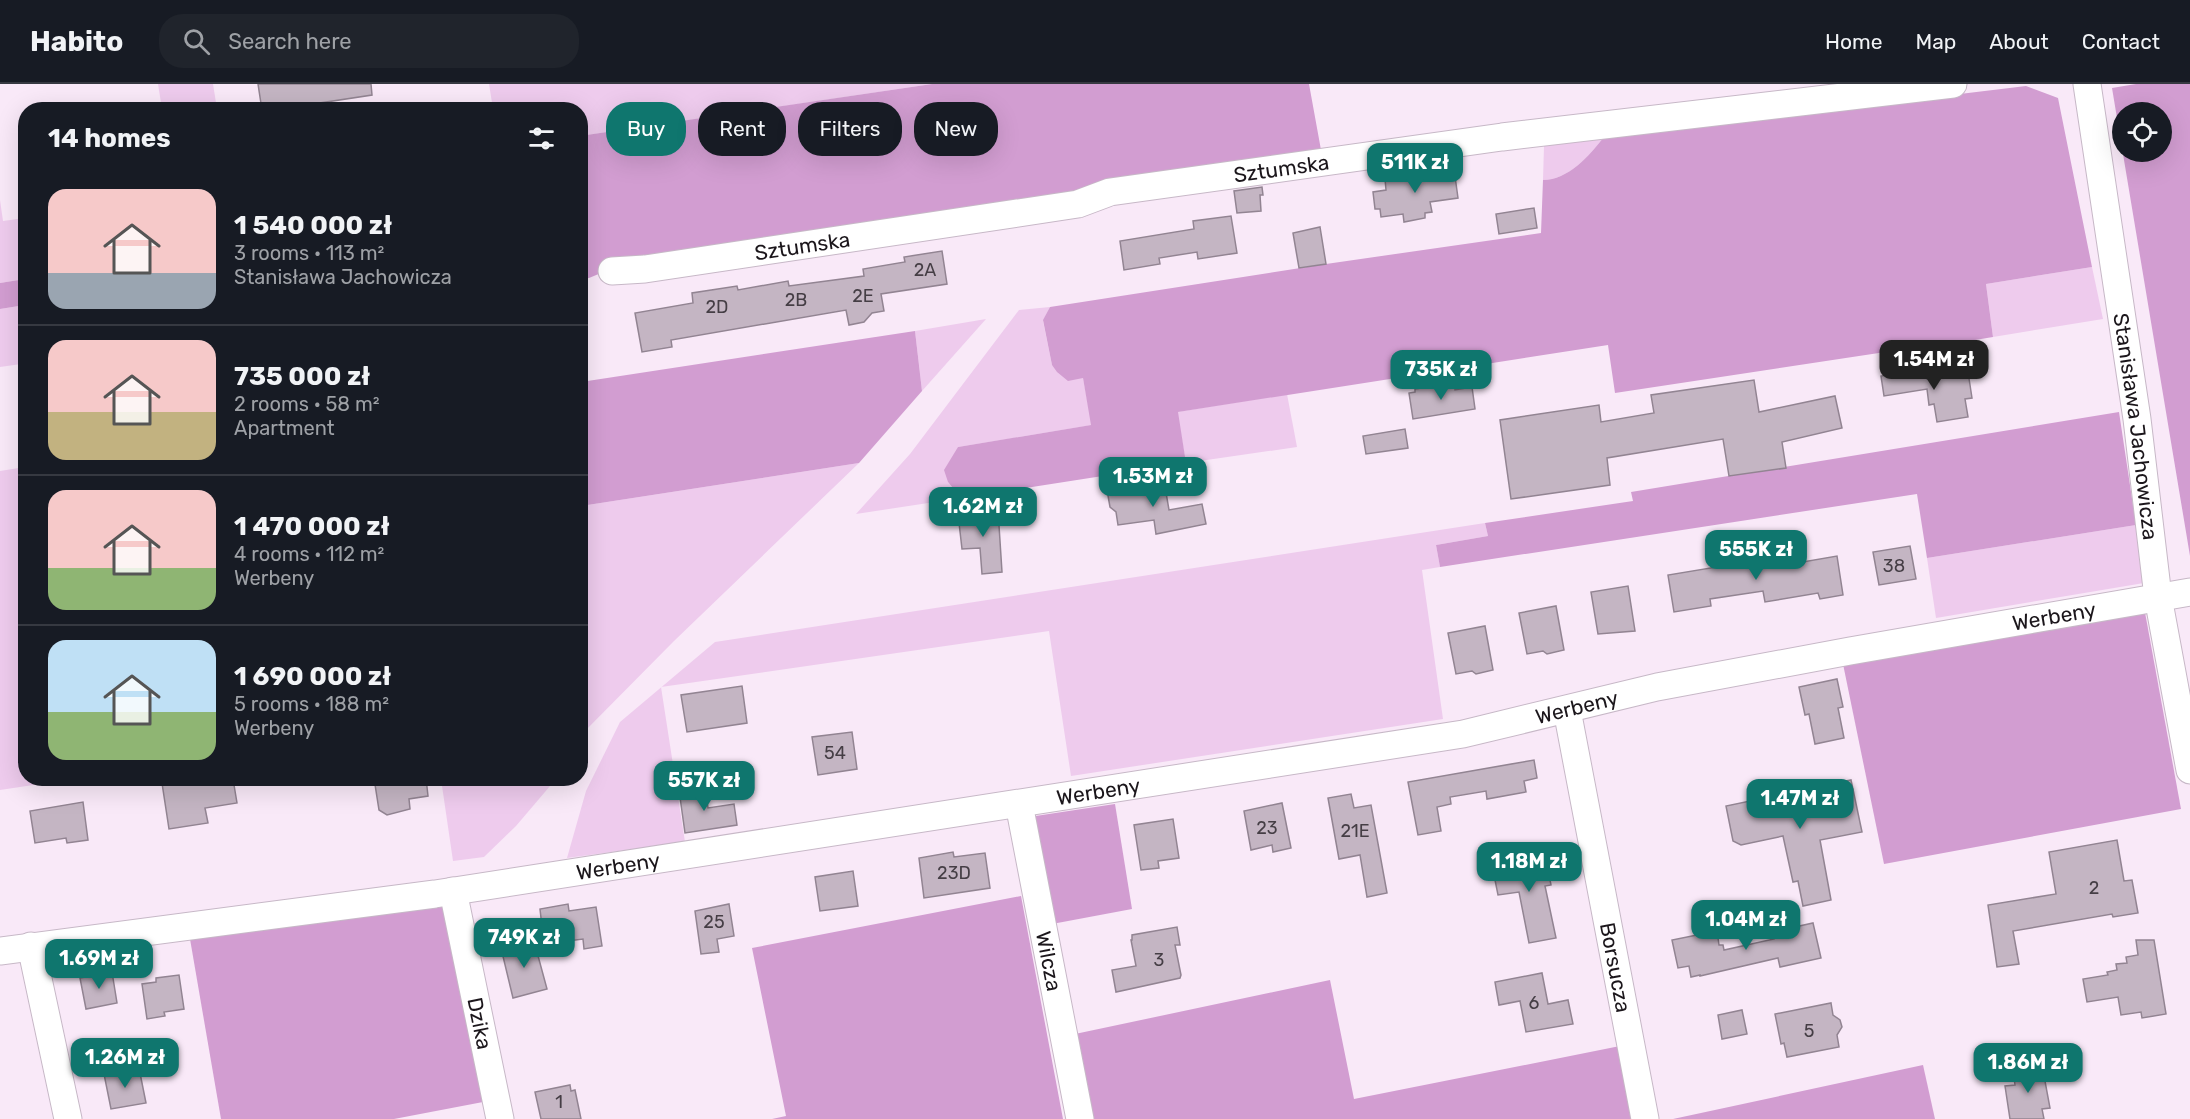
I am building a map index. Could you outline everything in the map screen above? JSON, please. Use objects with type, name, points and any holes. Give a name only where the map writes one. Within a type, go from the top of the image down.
[{"type":"street","name":"Sztumska","points":[[612,271],[645,269],[1078,204],[1110,192],[1502,137],[1953,84]]},
{"type":"street","name":"Stanisława Jachowicza","points":[[2087,84],[2137,419],[2158,597],[2190,770]]},
{"type":"street","name":"Werbeny","points":[[0,951],[453,891],[1463,734],[1669,685],[2190,592]]},
{"type":"street","name":"Borsucza","points":[[1568,710],[1645,1119]]},
{"type":"street","name":"Wilcza","points":[[1019,804],[1080,1119]]},
{"type":"street","name":"Dzika","points":[[453,891],[500,1119]]},
{"type":"street","points":[[31,946],[68,1119]]},
{"type":"shaded area","points":[[158,84],[213,84],[216,102],[161,102]]},
{"type":"shaded area","points":[[489,84],[932,84],[798,102],[786,106],[786,102],[698,102],[698,119],[686,120],[686,102],[606,102],[606,132],[588,135],[588,102],[492,102]]},
{"type":"shaded area","points":[[932,84],[1309,84],[1321,150],[1070,197],[630,261],[588,278],[588,135],[606,132],[606,156],[686,156],[686,120],[698,119],[698,156],[786,156],[786,106],[798,104],[798,156],[902,156],[902,102],[810,102]]},
{"type":"shaded area","points":[[2136,84],[2190,84],[2190,556],[2125,162],[2172,162],[2172,102],[2114,102],[2112,88]]},
{"type":"shaded area","points":[[2026,86],[2058,98],[2092,267],[1986,284],[1993,337],[1891,354],[1892,351],[1615,393],[1608,345],[1178,412],[1186,463],[961,498],[948,482],[944,470],[958,447],[1091,425],[1083,378],[1068,381],[1052,365],[1043,320],[1050,307],[1541,233],[1543,180],[1561,176],[1577,166],[1604,137]]},
{"type":"shaded area","points":[[1604,137],[1577,166],[1561,176],[1543,180],[1544,146]]},
{"type":"shaded area","points":[[0,200],[3,221],[18,219],[18,280],[0,283]]},
{"type":"shaded area","points":[[2092,267],[2103,319],[1993,337],[1986,284]]},
{"type":"shaded area","points":[[18,280],[18,306],[0,309],[0,283]]},
{"type":"shaded area","points":[[18,306],[18,364],[0,367],[0,309]]},
{"type":"shaded area","points":[[1050,307],[1043,321],[1052,365],[1083,378],[1092,425],[958,447],[948,482],[961,498],[856,514],[910,454],[1019,310]]},
{"type":"shaded area","points":[[986,319],[922,391],[915,331]]},
{"type":"shaded area","points":[[915,331],[922,391],[859,463],[588,505],[588,381]]},
{"type":"shaded area","points":[[1287,394],[1297,447],[1186,463],[1177,412]]},
{"type":"shaded area","points":[[2119,412],[2136,525],[1927,558],[1917,494],[1440,567],[1436,545],[1488,536],[1485,523],[1633,501],[1631,492]]},
{"type":"shaded area","points":[[859,463],[674,641],[588,728],[588,505]]},
{"type":"shaded area","points":[[18,468],[18,786],[27,786],[0,790],[0,471]]},
{"type":"shaded area","points":[[1485,523],[1488,536],[1436,545],[1440,567],[1422,570],[1443,719],[1071,776],[1049,631],[662,687],[715,642]]},
{"type":"shaded area","points":[[2136,525],[2144,583],[1936,618],[1927,558]]},
{"type":"shaded area","points":[[2144,607],[2181,809],[1884,864],[1843,664]]},
{"type":"shaded area","points":[[661,687],[685,842],[567,858],[586,791],[620,722]]},
{"type":"shaded area","points":[[442,786],[550,786],[516,826],[484,857],[453,861]]},
{"type":"shaded area","points":[[1115,804],[1132,909],[1052,924],[1029,817]]},
{"type":"shaded area","points":[[1021,896],[1063,1119],[772,1119],[786,1116],[752,948]]},
{"type":"shaded area","points":[[443,901],[483,1102],[394,1119],[221,1119],[190,939]]},
{"type":"shaded area","points":[[1330,980],[1354,1099],[1620,1046],[1637,1119],[1092,1119],[1075,1034]]},
{"type":"shaded area","points":[[1923,1065],[1935,1119],[1673,1119]]},
{"type":"building","points":[[258,84],[371,84],[372,95],[326,102],[261,102]]},
{"type":"building","points":[[1454,169],[1458,198],[1430,202],[1432,212],[1425,213],[1425,218],[1404,222],[1403,214],[1381,217],[1380,209],[1375,209],[1373,192],[1386,190],[1385,179]]},
{"type":"building","points":[[1262,187],[1261,211],[1237,213],[1234,191]]},
{"type":"building","points":[[1534,208],[1537,228],[1499,234],[1496,214]]},
{"type":"building","points":[[1231,216],[1237,253],[1198,259],[1197,252],[1159,258],[1160,264],[1124,270],[1120,241],[1194,229],[1193,221]]},
{"type":"building","points":[[1320,227],[1326,264],[1299,268],[1293,233]]},
{"type":"building","points":[[942,251],[947,284],[881,294],[884,311],[872,313],[864,322],[849,325],[846,310],[671,340],[672,347],[642,352],[635,313],[693,303],[692,293],[737,286],[738,290],[788,281],[789,286],[864,276],[863,269],[905,262],[904,257]]},
{"type":"building","points":[[1925,369],[1927,379],[1968,372],[1972,398],[1965,399],[1968,417],[1937,422],[1934,404],[1929,405],[1927,389],[1884,396],[1881,376]]},
{"type":"building","points":[[1754,380],[1759,412],[1835,396],[1842,428],[1782,442],[1786,468],[1729,476],[1723,439],[1607,458],[1610,485],[1511,499],[1500,420],[1599,405],[1601,422],[1654,413],[1651,395]]},
{"type":"building","points":[[1454,383],[1455,390],[1472,387],[1475,409],[1413,419],[1409,393],[1415,392],[1415,389]]},
{"type":"building","points":[[1405,429],[1408,448],[1366,454],[1363,436]]},
{"type":"building","points":[[1164,481],[1169,510],[1202,504],[1206,524],[1156,534],[1154,520],[1118,525],[1116,512],[1110,507],[1107,490]]},
{"type":"building","points":[[998,510],[1002,572],[982,574],[980,548],[962,549],[958,514]]},
{"type":"building","points":[[1910,546],[1916,579],[1879,585],[1873,552]]},
{"type":"building","points":[[1772,551],[1774,567],[1837,556],[1843,595],[1820,599],[1818,593],[1765,602],[1763,591],[1710,599],[1711,606],[1674,612],[1668,575],[1735,564],[1734,557]]},
{"type":"building","points":[[1628,586],[1635,631],[1598,634],[1591,592]]},
{"type":"building","points":[[1556,606],[1564,650],[1547,654],[1543,651],[1527,654],[1519,613]]},
{"type":"building","points":[[1485,626],[1493,670],[1476,674],[1472,671],[1456,674],[1448,633]]},
{"type":"building","points":[[1837,679],[1843,707],[1838,708],[1844,738],[1815,744],[1809,714],[1805,715],[1799,687]]},
{"type":"building","points":[[742,686],[747,723],[687,732],[681,695]]},
{"type":"building","points":[[852,732],[857,769],[818,775],[812,737]]},
{"type":"building","points":[[1534,760],[1537,778],[1524,781],[1526,792],[1487,799],[1486,791],[1450,797],[1451,804],[1437,807],[1441,831],[1418,835],[1408,782]]},
{"type":"building","points":[[1851,780],[1862,832],[1820,840],[1831,900],[1803,906],[1798,881],[1793,882],[1783,836],[1741,845],[1733,841],[1726,806]]},
{"type":"building","points":[[162,786],[234,786],[237,803],[205,808],[208,823],[169,829]]},
{"type":"building","points":[[375,786],[427,786],[428,796],[409,799],[410,809],[387,815],[379,810]]},
{"type":"building","points":[[705,786],[708,808],[734,804],[737,825],[685,833],[679,790]]},
{"type":"building","points":[[1351,794],[1354,808],[1371,805],[1387,893],[1367,897],[1360,855],[1339,859],[1328,798]]},
{"type":"building","points":[[83,802],[88,840],[67,843],[66,838],[35,843],[30,811]]},
{"type":"building","points":[[1282,803],[1291,848],[1273,852],[1272,845],[1251,850],[1244,811]]},
{"type":"building","points":[[1173,819],[1179,858],[1158,861],[1159,868],[1141,870],[1134,825]]},
{"type":"building","points":[[2117,840],[2124,881],[2132,880],[2138,913],[2113,917],[2112,914],[2013,931],[2019,964],[1997,967],[1988,905],[2056,894],[2049,852]]},
{"type":"building","points":[[953,852],[954,857],[985,853],[990,888],[924,898],[919,858]]},
{"type":"building","points":[[1545,855],[1551,885],[1545,886],[1556,938],[1529,943],[1519,892],[1498,895],[1492,865]]},
{"type":"building","points":[[853,871],[858,906],[820,911],[815,877]]},
{"type":"building","points":[[568,904],[569,911],[596,907],[602,946],[584,949],[583,939],[544,944],[540,909]]},
{"type":"building","points":[[729,904],[734,936],[717,939],[719,952],[701,954],[695,911]]},
{"type":"building","points":[[1813,923],[1821,958],[1780,967],[1778,958],[1691,977],[1689,966],[1678,968],[1672,940],[1717,931],[1719,945],[1723,945],[1724,950],[1774,939],[1772,932]]},
{"type":"building","points":[[1177,927],[1180,945],[1175,945],[1180,978],[1116,992],[1112,970],[1136,966],[1132,935]]},
{"type":"building","points":[[2136,940],[2154,940],[2166,1014],[2142,1018],[2141,1012],[2121,1015],[2118,997],[2087,1002],[2083,979],[2108,975],[2107,972],[2117,970],[2116,964],[2127,963],[2126,957],[2138,955]]},
{"type":"building","points":[[534,941],[547,989],[513,998],[501,948]]},
{"type":"building","points":[[112,972],[117,1003],[86,1009],[80,978]]},
{"type":"building","points":[[1542,973],[1548,1004],[1568,1000],[1573,1024],[1526,1032],[1520,1001],[1499,1005],[1495,982]]},
{"type":"building","points":[[179,975],[184,1009],[164,1012],[165,1016],[147,1019],[142,984],[156,982],[156,978]]},
{"type":"building","points":[[1831,1003],[1833,1015],[1840,1020],[1842,1027],[1837,1035],[1839,1047],[1787,1057],[1784,1043],[1781,1044],[1775,1014]]},
{"type":"building","points":[[1742,1010],[1747,1034],[1722,1039],[1718,1015]]},
{"type":"building","points":[[2042,1065],[2050,1108],[2042,1109],[2044,1119],[2010,1119],[2005,1086],[2015,1085],[2013,1070]]},
{"type":"building","points":[[139,1068],[146,1103],[111,1109],[104,1074]]},
{"type":"building","points":[[570,1085],[571,1091],[575,1090],[581,1119],[541,1119],[535,1092]]}]
